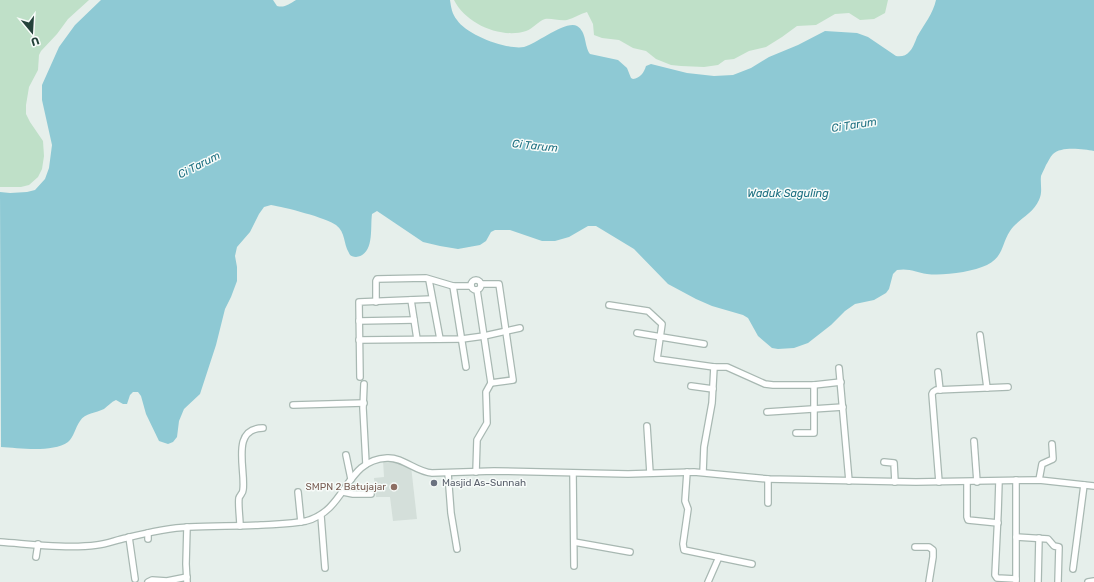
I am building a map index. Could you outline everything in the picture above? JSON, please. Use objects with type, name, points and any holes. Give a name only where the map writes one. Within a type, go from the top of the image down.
[{"type":"street","points":[[376,302],[377,279],[426,278],[453,286],[471,286],[474,290],[479,287],[499,284],[512,380],[491,383]]},
{"type":"street","points":[[429,280],[440,339]]},
{"type":"street","points":[[471,286],[471,282],[478,280],[491,383],[486,392],[486,424],[477,440],[476,472]]},
{"type":"street","points":[[453,286],[466,367]]},
{"type":"street","points":[[360,378],[358,302],[432,299]]},
{"type":"street","points":[[411,300],[417,339]]},
{"type":"street","points":[[610,306],[648,311],[662,324],[657,360],[729,368],[768,384],[787,386],[840,382]]},
{"type":"street","points":[[359,321],[414,320]]},
{"type":"street","points":[[359,340],[462,339],[520,328]]},
{"type":"street","points":[[637,333],[704,344]]},
{"type":"street","points":[[980,335],[988,388]]},
{"type":"street","points":[[703,472],[704,442],[712,402],[714,367]]},
{"type":"street","points":[[839,368],[849,481]]},
{"type":"street","points":[[938,372],[940,390]]},
{"type":"street","points":[[364,384],[366,464]]},
{"type":"street","points":[[796,433],[814,433],[814,385]]},
{"type":"street","points":[[691,386],[712,389]]},
{"type":"street","points":[[939,482],[932,394],[934,391],[1008,387]]},
{"type":"street","points":[[293,405],[364,403]]},
{"type":"street","points":[[767,412],[843,407]]},
{"type":"street","points":[[647,426],[650,473]]},
{"type":"street","points":[[240,526],[239,497],[243,491],[242,451],[246,436],[250,430],[263,428]]},
{"type":"street","points":[[974,441],[977,482]]},
{"type":"street","points":[[1039,480],[1042,464],[1053,459],[1052,444]]},
{"type":"street","points":[[346,456],[351,479]]},
{"type":"street","points":[[0,542],[92,546],[129,537],[148,536],[187,527],[288,524],[301,522],[321,516],[331,507],[343,492],[357,471],[366,464],[384,458],[394,458],[426,472],[448,473],[494,471],[573,473],[703,472],[768,479],[895,482],[1039,480],[1094,486]]},
{"type":"street","points":[[884,462],[894,463],[895,482]]},
{"type":"street","points":[[687,472],[686,501],[688,510],[683,548],[686,551],[752,564]]},
{"type":"street","points":[[448,473],[451,513],[457,549]]},
{"type":"street","points":[[573,473],[574,566]]},
{"type":"street","points":[[768,479],[768,503]]},
{"type":"street","points":[[999,481],[995,575],[998,578],[1016,580],[1016,480]]},
{"type":"street","points":[[967,482],[967,520],[998,523]]},
{"type":"street","points":[[1073,570],[1084,485]]},
{"type":"street","points":[[298,492],[301,522]]},
{"type":"street","points":[[343,492],[353,494],[371,494]]},
{"type":"street","points":[[321,516],[324,568]]},
{"type":"street","points":[[148,582],[152,580],[187,580],[187,527]]},
{"type":"street","points":[[129,537],[135,578]]},
{"type":"street","points":[[1016,537],[1048,539],[1051,540],[1053,545],[1060,548],[1058,582]]},
{"type":"street","points":[[1038,582],[1039,538]]},
{"type":"street","points":[[574,542],[630,552]]},
{"type":"street","points":[[36,557],[38,544]]},
{"type":"street","points":[[915,547],[929,546],[933,550],[929,582]]},
{"type":"street","points":[[708,582],[719,557]]},
{"type":"street","points":[[1088,582],[1094,581]]},
{"type":"shaded area","name":"SMPN 2 Batujajar","points":[[383,460],[411,466],[417,519],[393,521],[390,497],[376,497],[374,478],[384,477]]},
{"type":"green space","points":[[0,0],[89,0],[68,19],[39,55],[38,70],[29,87],[26,114],[43,141],[44,156],[42,169],[38,177],[29,185],[21,187],[0,187]]},
{"type":"green space","points":[[454,0],[888,0],[885,13],[874,19],[860,20],[849,13],[835,14],[816,25],[797,26],[766,47],[749,51],[734,59],[725,60],[718,65],[704,67],[671,65],[656,59],[646,51],[633,48],[619,40],[602,38],[594,35],[593,24],[587,12],[567,20],[545,19],[526,31],[506,33],[485,28],[475,22],[460,9]]},
{"type":"water","name":"Waduk Saguling","points":[[101,0],[273,0],[277,6],[282,6],[296,0],[450,0],[454,15],[462,26],[478,36],[507,46],[524,47],[566,26],[577,26],[584,35],[590,54],[618,60],[627,68],[631,78],[633,79],[640,76],[646,66],[651,64],[687,73],[714,76],[733,75],[751,68],[769,57],[798,45],[825,31],[857,33],[868,37],[896,56],[903,56],[912,48],[931,14],[936,0],[1094,0],[1094,151],[1067,149],[1057,151],[1053,154],[1041,176],[1041,194],[1039,200],[1033,209],[1013,227],[1007,236],[1002,250],[992,262],[974,270],[949,274],[927,274],[909,270],[897,270],[893,274],[889,289],[886,293],[874,300],[855,304],[808,343],[794,348],[772,348],[758,336],[748,318],[743,315],[712,306],[668,284],[634,249],[596,226],[588,226],[569,237],[555,241],[542,241],[510,230],[495,230],[491,232],[486,241],[480,245],[458,249],[423,242],[377,211],[372,214],[369,246],[362,255],[355,257],[349,254],[343,235],[336,225],[315,216],[271,205],[264,207],[250,232],[237,247],[235,256],[237,281],[225,309],[216,345],[200,394],[184,409],[179,421],[177,437],[173,442],[168,444],[159,441],[146,414],[141,396],[138,392],[133,392],[130,395],[127,404],[123,404],[116,400],[104,409],[82,418],[70,440],[61,445],[45,449],[1,447],[0,192],[10,193],[35,190],[45,179],[49,168],[52,145],[42,100],[42,85],[59,47],[75,25]]},
{"type":"place","name":"Masjid As-Sunnah","points":[[434,483]]},
{"type":"place","name":"SMPN 2 Batujajar","points":[[394,487]]},
{"type":"water label","name":"Ci Tarum","points":[[854,125]]},
{"type":"water label","name":"Ci Tarum","points":[[535,146]]},
{"type":"water label","name":"Ci Tarum","points":[[199,165]]}]
